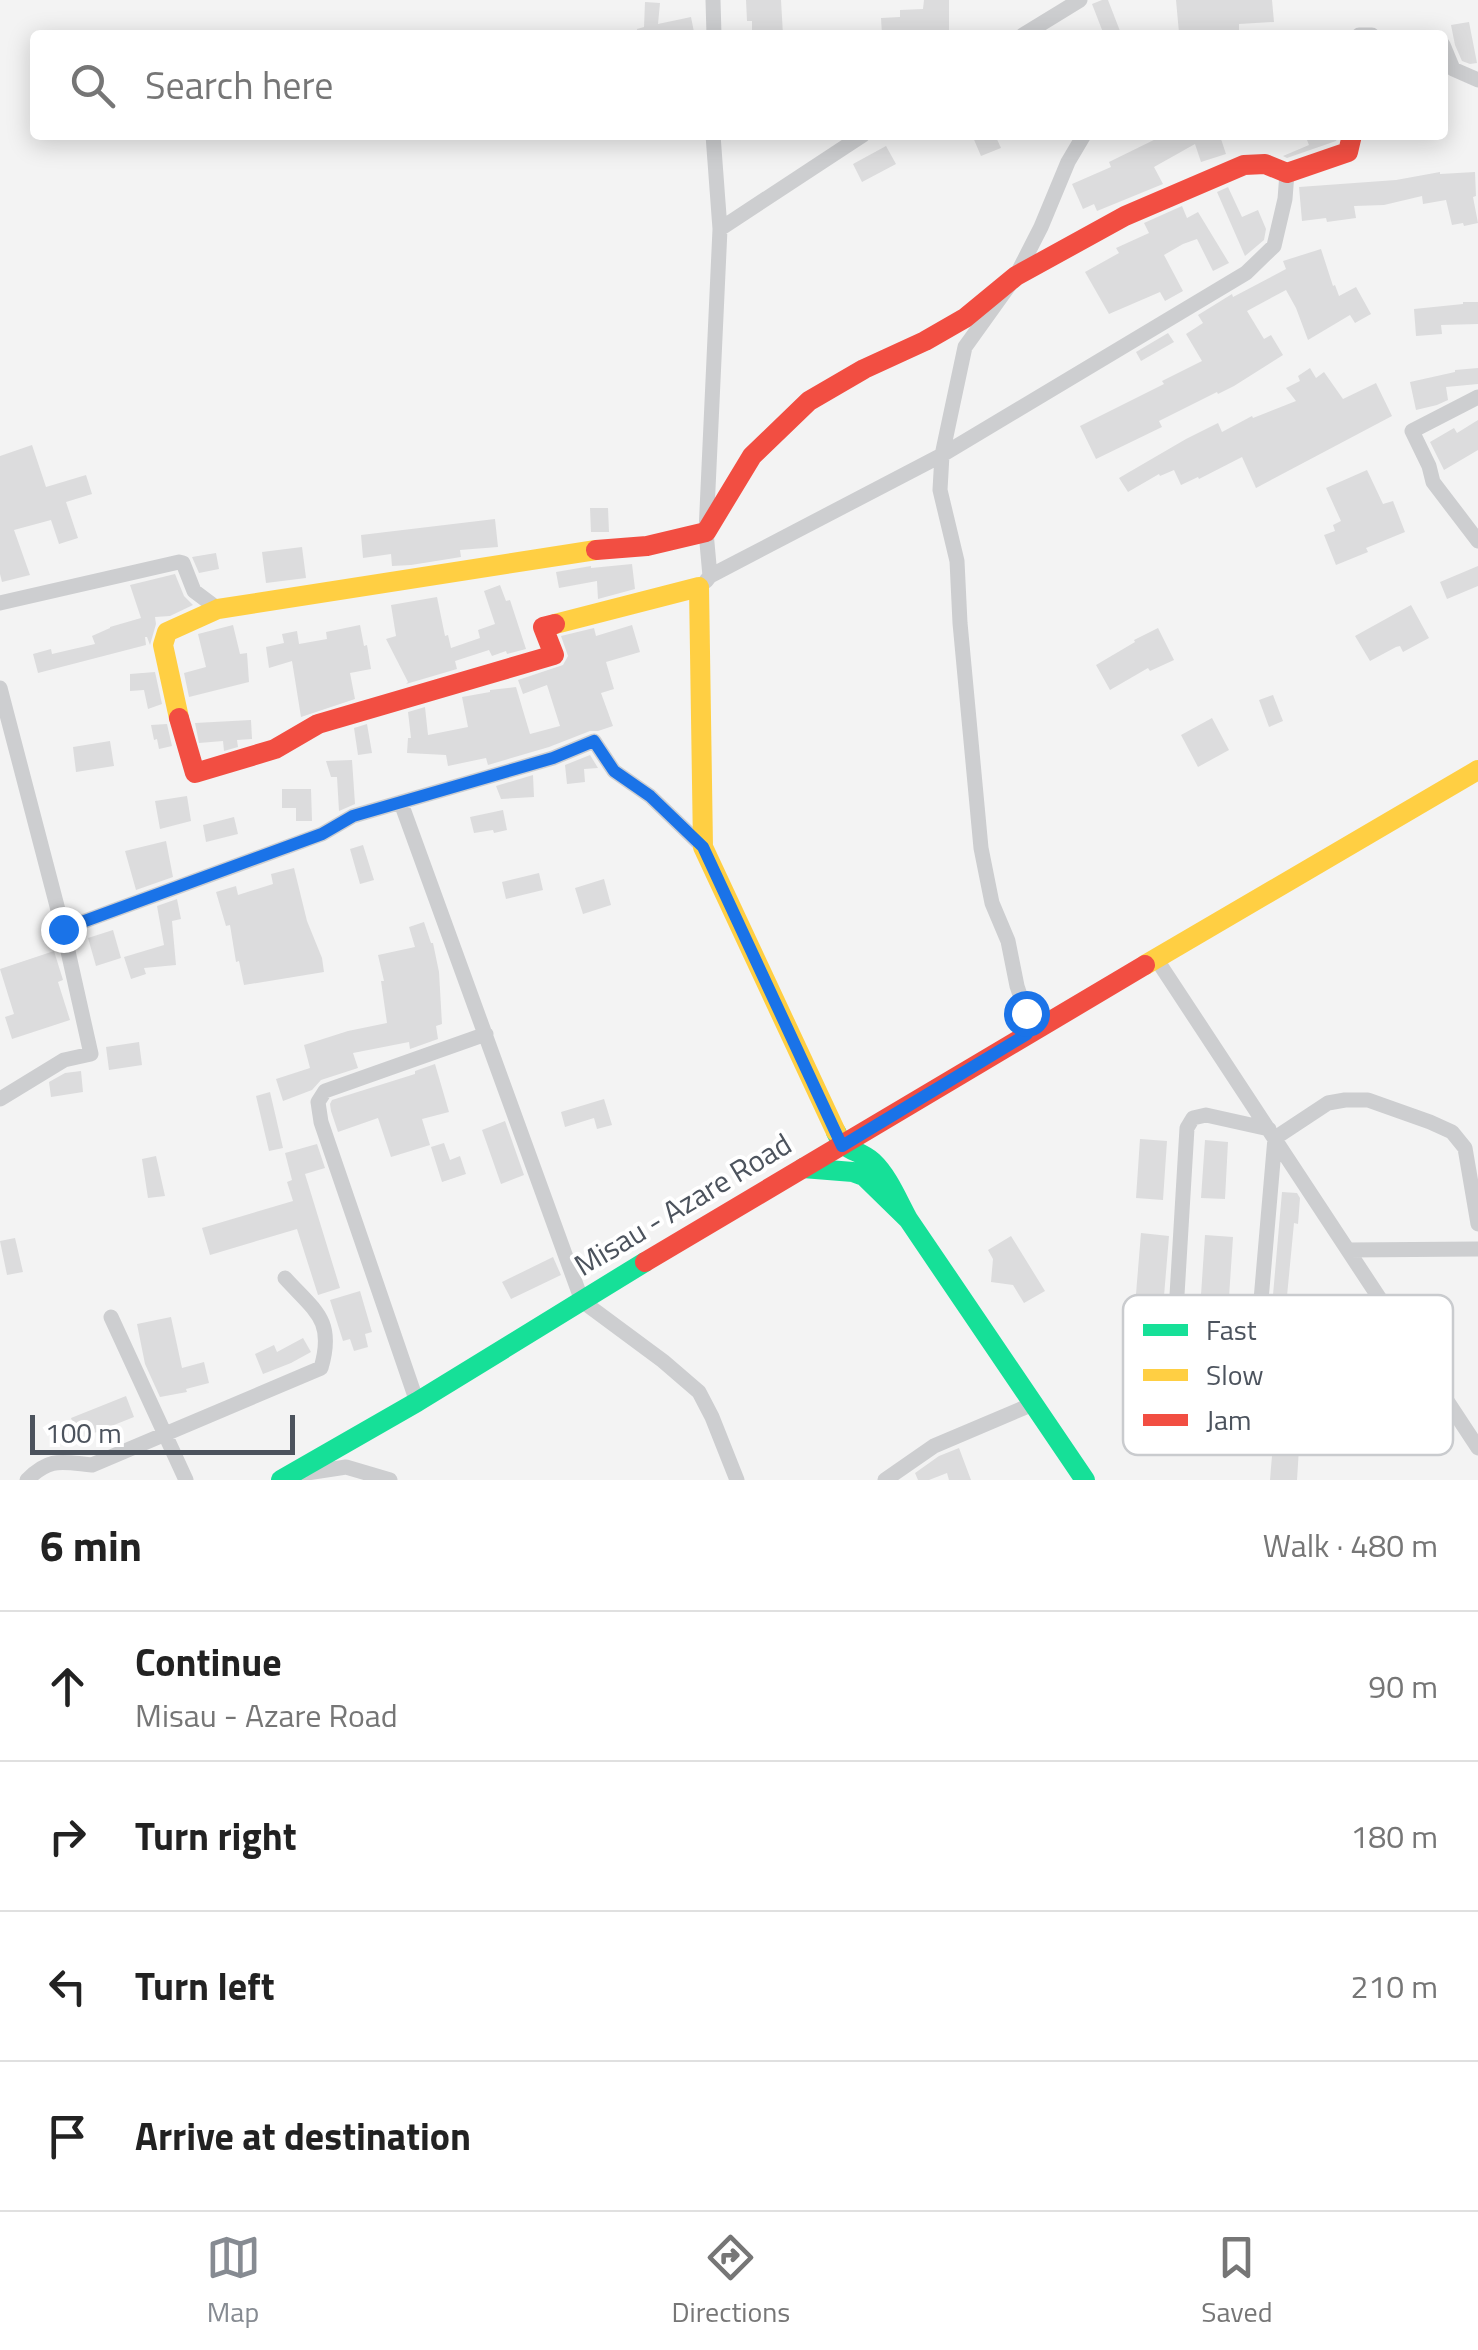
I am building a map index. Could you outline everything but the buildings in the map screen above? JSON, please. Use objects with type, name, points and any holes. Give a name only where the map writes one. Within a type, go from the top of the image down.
[{"type":"street","points":[[713,0],[714,30]]},
{"type":"street","points":[[1032,30],[1080,0]]},
{"type":"street","points":[[1448,56],[1453,68],[1478,80]]},
{"type":"street","points":[[703,847],[706,532],[720,228],[713,140]]},
{"type":"street","points":[[720,228],[855,140]]},
{"type":"street","points":[[1027,1034],[1026,1013],[1008,941],[992,904],[981,848],[957,561],[940,490],[942,455],[965,347],[1016,276],[1081,140]]},
{"type":"street","points":[[1287,173],[1274,246],[1246,273],[942,455],[705,581],[543,628],[554,655],[318,724],[302,738],[281,748],[194,773],[163,645],[168,632],[218,609],[606,548],[647,546],[706,532],[752,456],[809,401],[864,369],[926,341],[965,318],[1016,276],[1126,216],[1244,166],[1265,164],[1287,173],[1348,152],[1351,140]]},
{"type":"street","points":[[1478,397],[1412,430],[1433,482],[1478,541]]},
{"type":"street","points":[[0,603],[183,562],[194,591],[218,609]]},
{"type":"street","points":[[0,688],[91,1054],[64,1060],[0,1098]]},
{"type":"street","points":[[63,929],[322,834],[353,816],[553,758],[594,741],[614,771],[650,796],[703,847],[842,1146],[867,1158],[883,1175],[908,1220],[1080,1475]]},
{"type":"street","name":"Misau - Azare Road","points":[[284,1478],[1478,770]]},
{"type":"street","points":[[402,803],[582,1301],[699,1392],[737,1480]]},
{"type":"street","points":[[1156,960],[1378,1295]]},
{"type":"street","points":[[417,1402],[318,1102],[325,1091],[486,1034]]},
{"type":"street","points":[[1177,1295],[1187,1128],[1193,1118],[1206,1115],[1272,1133],[1328,1103],[1368,1100],[1430,1122],[1452,1132],[1464,1148],[1478,1224]]},
{"type":"street","points":[[1259,1295],[1272,1133]]},
{"type":"street","points":[[803,1168],[864,1176],[908,1220]]},
{"type":"street","points":[[1348,1250],[1478,1249]]},
{"type":"street","points":[[27,1480],[42,1465],[92,1465],[320,1368],[327,1346],[322,1320],[285,1278]]},
{"type":"street","points":[[112,1317],[186,1480]]},
{"type":"street","points":[[885,1480],[934,1446],[1033,1404]]},
{"type":"street","points":[[1453,1410],[1478,1448]]},
{"type":"street","points":[[284,1478],[351,1473],[390,1480]]},
{"type":"traffic: fast","points":[[836,1132],[844,1144],[873,1162],[883,1174],[908,1219],[1085,1480]]},
{"type":"traffic: fast","points":[[803,1168],[864,1176],[908,1219]]},
{"type":"traffic: fast","points":[[281,1480],[645,1262]]},
{"type":"traffic: slow","points":[[179,718],[163,645],[167,632],[218,609],[596,550]]},
{"type":"traffic: slow","points":[[555,624],[699,587],[703,847],[836,1132]]},
{"type":"traffic: slow","points":[[1145,965],[1478,770]]},
{"type":"traffic: jam","points":[[596,550],[647,546],[706,532],[752,456],[809,401],[965,318],[1016,276],[1125,216],[1244,165],[1265,164],[1287,173],[1348,152],[1351,140]]},
{"type":"traffic: jam","points":[[179,718],[195,773],[275,749],[318,724],[554,655],[543,627],[555,624]]},
{"type":"traffic: jam","points":[[645,1262],[1145,965]]},
{"type":"route","points":[[63,929],[322,834],[353,816],[553,758],[594,741],[614,771],[650,796],[703,847],[842,1146],[1027,1034],[1026,1013]]}]
